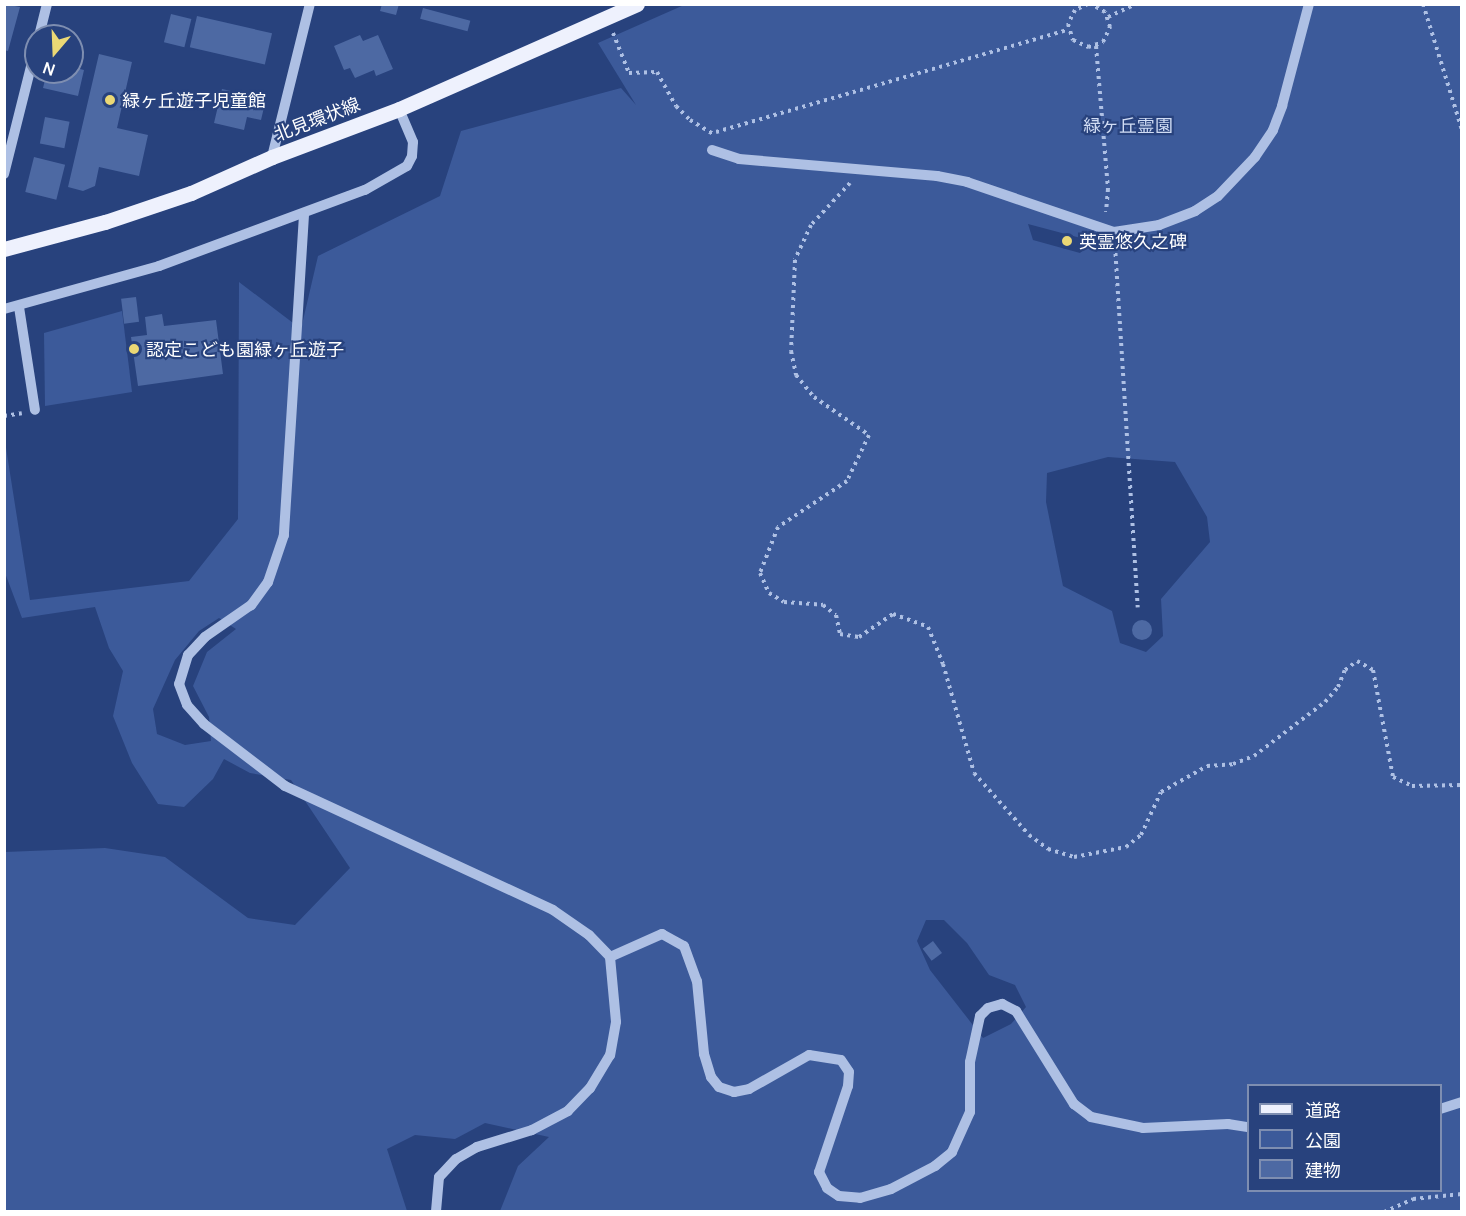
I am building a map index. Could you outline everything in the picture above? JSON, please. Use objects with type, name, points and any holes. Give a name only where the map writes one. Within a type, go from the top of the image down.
[{"type":"main road","name":"北見環状線","points":[[4,249],[181,197],[272,157],[399,109],[637,4]]},
{"type":"street","points":[[42,24],[47,4]]},
{"type":"street","points":[[272,157],[310,4]]},
{"type":"street","points":[[712,150],[738,159],[861,172],[927,175],[967,182],[1109,230],[1159,225],[1195,211],[1218,196],[1254,157],[1279,114],[1309,4]]},
{"type":"street","points":[[4,174],[9,137],[25,84]]},
{"type":"street","points":[[4,309],[19,307],[159,266],[304,215],[365,190],[407,166],[413,142],[399,109]]},
{"type":"street","points":[[304,215],[284,535],[268,582],[238,616],[205,637],[188,655],[179,684],[187,705],[204,724],[285,786],[553,910],[589,934],[610,957],[616,1022],[610,1055],[590,1088],[568,1111],[532,1130],[477,1148],[456,1159],[439,1177],[436,1212]]},
{"type":"street","points":[[19,307],[35,410]]},
{"type":"street","points":[[610,957],[662,934],[684,946],[697,981],[704,1054],[711,1077],[719,1087],[734,1092],[749,1089],[809,1055],[841,1060],[849,1072],[848,1086],[819,1172],[827,1188],[839,1196],[860,1198],[891,1189],[935,1166],[952,1152],[970,1112],[970,1062],[980,1016],[988,1008],[1002,1004],[1016,1011],[1074,1104],[1091,1117],[1143,1128],[1247,1127]]},
{"type":"street","points":[[1442,1108],[1461,1102]]},
{"type":"path","points":[[1090,4],[1108,17],[1108,35],[1096,46],[1080,45],[1068,30],[1070,16],[1082,5],[1090,4]]},
{"type":"path","points":[[1108,17],[1137,4]]},
{"type":"path","points":[[1423,4],[1461,130]]},
{"type":"path","points":[[615,38],[629,73],[657,72],[676,106],[690,120],[716,132],[1068,30]]},
{"type":"path","points":[[1096,46],[1138,607]]},
{"type":"path","points":[[712,150],[716,132]]},
{"type":"path","points":[[861,172],[811,225],[795,260],[790,351],[796,375],[814,397],[869,435],[847,481],[778,527],[760,573],[769,593],[784,602],[823,605],[836,615],[840,634],[859,637],[893,614],[928,627],[943,664],[974,773],[1029,835],[1048,849],[1074,857],[1126,847],[1141,835],[1161,792],[1207,766],[1233,764],[1254,756],[1325,702],[1338,687],[1346,670],[1357,661],[1373,670],[1393,777],[1412,786],[1461,785]]},
{"type":"path","points":[[1384,1212],[1413,1199],[1461,1194]]},
{"type":"green space","name":"緑ヶ丘霊園","points":[[684,5],[1461,5],[1461,1211],[500,1211],[518,1166],[549,1137],[485,1123],[455,1139],[415,1135],[387,1149],[407,1211],[5,1211],[5,852],[105,848],[165,857],[248,918],[295,925],[350,868],[291,780],[250,773],[224,759],[213,779],[184,807],[158,804],[132,763],[113,716],[123,671],[109,648],[95,607],[22,618],[5,573],[4,435],[30,600],[189,581],[238,519],[239,282],[301,329],[318,256],[440,196],[461,131],[621,88],[636,105],[598,43]],"holes":[[[1028,224],[1092,241],[1092,242],[1080,253],[1033,240]],[[1108,457],[1175,462],[1207,517],[1210,542],[1161,599],[1163,636],[1146,652],[1120,643],[1112,611],[1063,586],[1046,502],[1047,473]],[[219,618],[236,629],[207,652],[193,686],[209,717],[211,741],[185,745],[157,734],[153,709],[175,660],[199,631]],[[926,920],[944,920],[967,943],[989,975],[1015,985],[1026,1007],[1011,1024],[983,1038],[930,970],[917,941]]]},
{"type":"green space","points":[[122,311],[132,392],[45,406],[44,333]]},
{"type":"building","points":[[4,4],[20,7],[8,51],[4,50]]},
{"type":"building","points":[[382,4],[399,4],[396,15],[380,11]]},
{"type":"building","points":[[423,8],[470,21],[467,31],[420,19]]},
{"type":"building","points":[[171,14],[191,19],[184,47],[164,42]]},
{"type":"building","points":[[197,16],[272,33],[265,65],[190,47]]},
{"type":"building","points":[[360,35],[363,41],[378,35],[393,69],[376,76],[374,70],[355,78],[350,68],[344,70],[334,46]]},
{"type":"building","points":[[99,54],[132,62],[117,128],[148,135],[139,176],[99,167],[95,186],[83,191],[68,187]]},
{"type":"building","points":[[44,84],[81,84],[78,96],[43,88]]},
{"type":"building","points":[[222,89],[266,99],[261,120],[247,117],[244,130],[214,123]]},
{"type":"building","points":[[45,117],[70,122],[64,148],[40,144]]},
{"type":"building","points":[[34,157],[65,165],[56,200],[25,192]]},
{"type":"building","points":[[136,297],[139,322],[124,324],[121,299]]},
{"type":"building","points":[[162,314],[164,326],[216,320],[223,374],[138,386],[131,337],[147,335],[145,317]]},
{"type":"building","points":[[1142,620],[1149,623],[1152,630],[1149,637],[1142,640],[1135,637],[1132,630],[1135,623]]},
{"type":"building","points":[[933,941],[942,953],[932,961],[923,949]]},
{"type":"place","name":"緑ヶ丘遊子児童館","points":[[110,100]]},
{"type":"place","name":"英霊悠久之碑","points":[[1067,241]]},
{"type":"place","name":"認定こども園緑ヶ丘遊子","points":[[134,349]]}]
